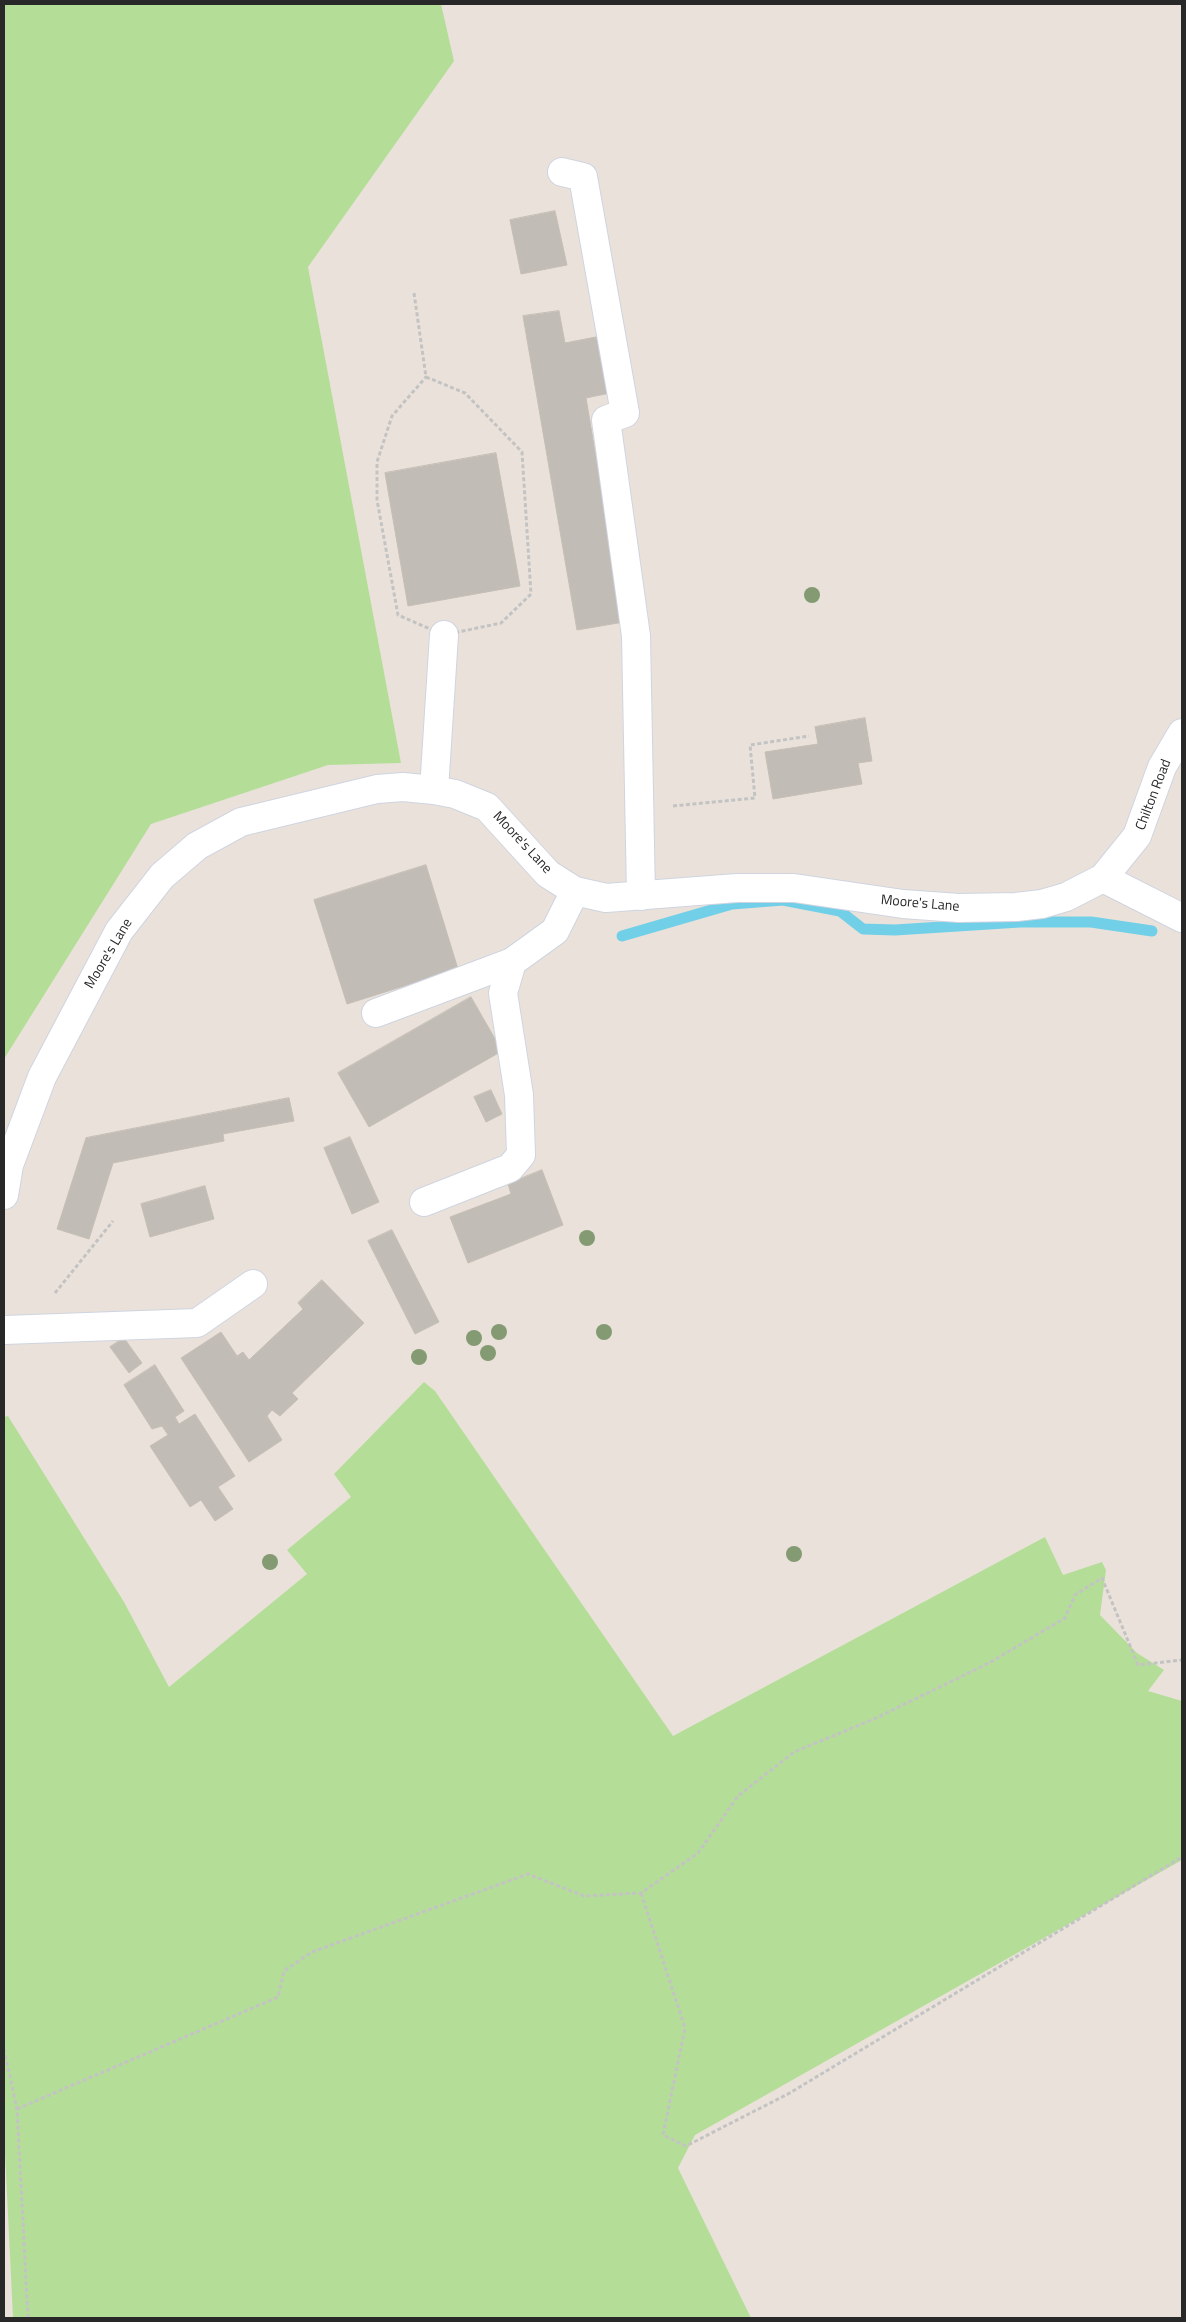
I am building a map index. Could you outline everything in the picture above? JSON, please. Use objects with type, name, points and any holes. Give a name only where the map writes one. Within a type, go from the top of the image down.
[{"type":"street","points":[[562,172],[583,177],[625,413],[606,420],[636,636],[641,896]]},
{"type":"street","points":[[434,790],[444,635]]},
{"type":"street","name":"Chilton Road","points":[[1103,878],[1137,836],[1162,767],[1182,733]]},
{"type":"street","name":"Moore's Lane","points":[[4,1195],[9,1165],[42,1077],[119,931],[162,876],[197,846],[242,822],[377,788],[403,787],[455,794],[487,807],[548,874],[575,891],[606,898],[737,888],[794,888],[902,904],[959,908],[1016,907],[1042,904],[1066,897],[1103,878]]},
{"type":"street","points":[[1103,878],[1182,918]]},
{"type":"street","points":[[376,1013],[512,962],[555,931],[575,891]]},
{"type":"street","points":[[424,1202],[510,1168],[521,1156],[519,1095],[503,993],[512,962]]},
{"type":"street","points":[[4,1330],[197,1323],[253,1284]]},
{"type":"path","points":[[414,293],[426,377],[392,416],[377,462],[377,500],[398,615],[444,635],[501,622],[531,594],[522,452],[465,392],[426,377]]},
{"type":"path","points":[[638,810],[755,798],[750,745],[809,736]]},
{"type":"path","points":[[52,1298],[113,1221]]},
{"type":"path","points":[[17,2109],[278,1997],[284,1971],[312,1952],[528,1874],[584,1896],[641,1893],[698,1853],[738,1796],[794,1752],[874,1719],[989,1663],[1065,1618],[1075,1595],[1102,1578],[1138,1664],[1182,1660]]},
{"type":"path","points":[[641,1893],[685,2028],[663,2135],[686,2146],[788,2094],[1182,1857]]},
{"type":"path","points":[[4,2049],[17,2109],[28,2318]]},
{"type":"green space","points":[[4,4],[441,4],[454,61],[308,267],[401,763],[328,765],[151,824],[4,1059]]},
{"type":"green space","points":[[424,1382],[435,1391],[673,1736],[1045,1537],[1063,1575],[1102,1562],[1106,1570],[1100,1615],[1137,1653],[1164,1670],[1148,1691],[1182,1701],[1182,1860],[695,2135],[678,2168],[751,2318],[13,2318],[4,2133],[4,1417],[8,1416],[124,1602],[169,1687],[307,1574],[287,1550],[351,1497],[334,1474]]},
{"type":"building","points":[[555,211],[567,265],[521,274],[510,220]]},
{"type":"building","points":[[559,311],[565,343],[601,336],[610,393],[586,398],[624,622],[577,630],[523,316]]},
{"type":"building","points":[[496,453],[520,586],[408,606],[385,473]]},
{"type":"building","points":[[865,718],[872,761],[858,763],[862,784],[773,799],[765,752],[818,744],[815,727]]},
{"type":"building","points":[[426,865],[458,969],[347,1004],[314,900]]},
{"type":"building","points":[[471,997],[502,1051],[369,1127],[338,1073]]},
{"type":"building","points":[[491,1090],[502,1114],[486,1122],[474,1097]]},
{"type":"building","points":[[289,1098],[294,1121],[223,1134],[224,1141],[113,1163],[89,1239],[57,1229],[86,1138]]},
{"type":"building","points":[[350,1137],[379,1202],[352,1214],[324,1148]]},
{"type":"building","points":[[542,1170],[563,1225],[468,1263],[450,1217],[511,1194],[508,1184]]},
{"type":"building","points":[[205,1186],[214,1219],[150,1237],[141,1204]]},
{"type":"building","points":[[392,1230],[439,1322],[415,1334],[368,1241]]},
{"type":"building","points":[[322,1280],[364,1323],[292,1393],[298,1399],[280,1416],[272,1410],[267,1416],[282,1440],[249,1462],[181,1358],[221,1332],[237,1356],[243,1352],[249,1360],[303,1309],[298,1303]]},
{"type":"building","points":[[124,1338],[142,1363],[129,1373],[110,1347]]},
{"type":"building","points":[[155,1365],[184,1411],[175,1417],[179,1424],[195,1414],[235,1476],[218,1487],[233,1509],[215,1521],[201,1500],[190,1507],[150,1446],[168,1435],[162,1426],[152,1429],[124,1385]]},
{"type":"waterway","points":[[622,936],[732,904],[783,900],[840,911],[863,929],[895,930],[1020,922],[1091,922],[1152,931]]}]
